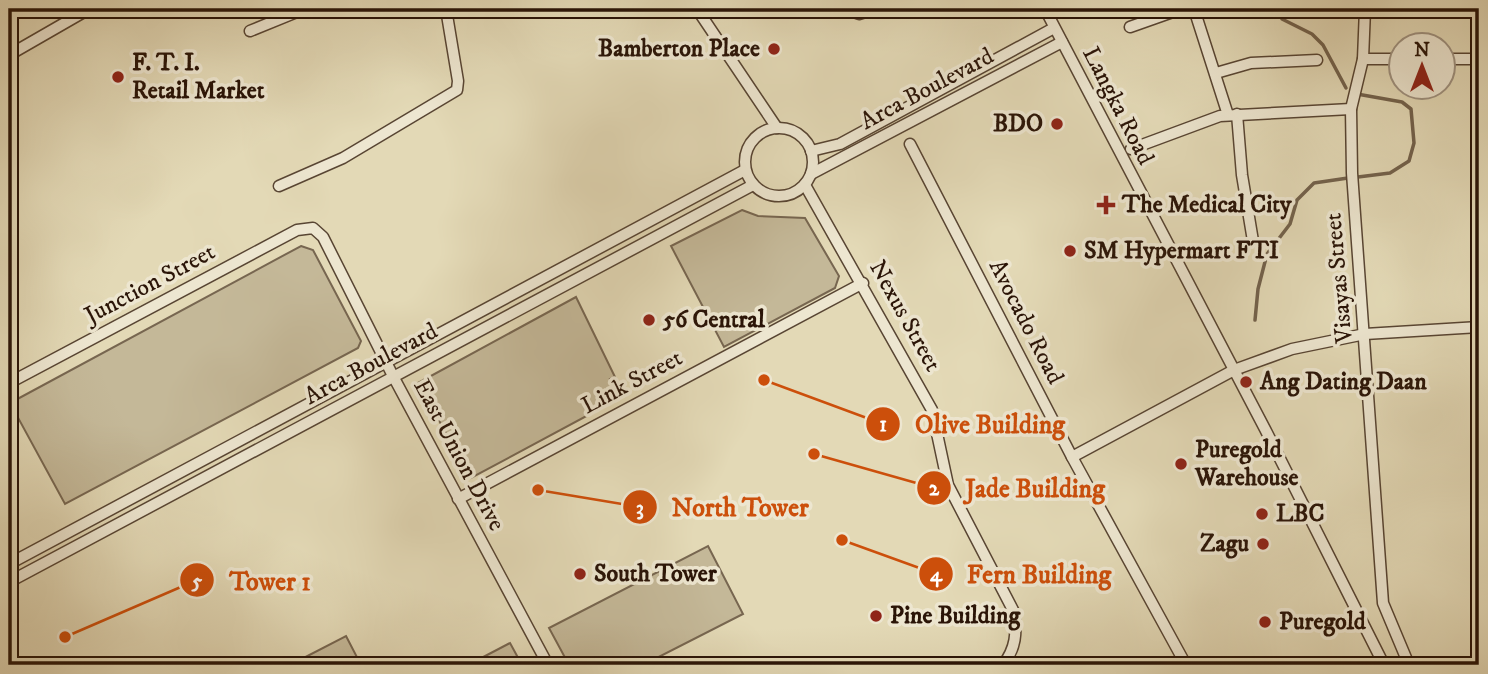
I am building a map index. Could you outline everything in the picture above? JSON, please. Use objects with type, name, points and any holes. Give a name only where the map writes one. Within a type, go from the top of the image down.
[{"type":"street","points":[[9,55],[89,9]]},
{"type":"street","points":[[250,31],[304,9]]},
{"type":"street","points":[[279,186],[344,159],[457,90],[458,80],[446,9]]},
{"type":"street","points":[[697,9],[777,128]]},
{"type":"street","points":[[845,9],[859,14],[875,9]]},
{"type":"street","name":"Langka Road","points":[[1045,9],[1234,370],[1384,665]]},
{"type":"street","points":[[1130,27],[1181,9]]},
{"type":"street","points":[[1194,9],[1232,115],[1253,241]]},
{"type":"street","name":"Visayas Street","points":[[1365,9],[1363,59],[1354,84],[1351,109],[1352,184],[1383,603],[1409,665]]},
{"type":"street","name":"Arca Boulevard","points":[[811,151],[840,144],[1054,27]]},
{"type":"street","name":"Arca Boulevard","points":[[811,174],[1062,42]]},
{"type":"street","points":[[1363,59],[1386,59]]},
{"type":"street","points":[[1456,59],[1479,60]]},
{"type":"street","points":[[1216,73],[1251,63],[1317,60]]},
{"type":"street","points":[[1131,149],[1179,129],[1232,115],[1351,109]]},
{"type":"street","points":[[777,128],[794,132],[808,143],[811,151],[811,174],[804,185],[791,194],[776,197],[752,185],[745,170],[750,144],[764,132],[777,128]]},
{"type":"street","name":"Avocado Road","points":[[910,144],[1072,457],[1186,665]]},
{"type":"street","name":"Arca Boulevard","points":[[9,564],[745,170]]},
{"type":"street","name":"Arca Boulevard","points":[[9,582],[752,185]]},
{"type":"street","name":"Nexus Street","points":[[804,185],[863,283],[932,410],[948,485],[1014,612],[1017,633],[1010,656],[1003,665]]},
{"type":"street","name":"East Union Drive","points":[[313,228],[323,237],[393,376],[548,665]]},
{"type":"street","name":"Junction Street","points":[[9,383],[297,230],[313,228]]},
{"type":"street","points":[[1479,259],[1479,349]]},
{"type":"street","name":"Link Street","points":[[458,499],[863,283]]},
{"type":"street","points":[[1072,457],[1234,370],[1292,349],[1365,334],[1479,327]]},
{"type":"shaded area","points":[[742,210],[758,216],[805,218],[839,276],[835,288],[724,347],[671,246]]},
{"type":"shaded area","points":[[301,246],[313,250],[361,341],[358,348],[65,504],[10,403]]},
{"type":"shaded area","points":[[576,297],[615,377],[610,379],[620,398],[471,478],[418,383]]},
{"type":"shaded area","points":[[708,546],[743,614],[643,665],[569,665],[549,628]]},
{"type":"shaded area","points":[[346,636],[361,665],[290,665]]},
{"type":"shaded area","points":[[510,643],[522,665],[468,665]]},
{"type":"waterway","points":[[1281,9],[1282,19],[1312,34],[1323,45],[1346,88]]},
{"type":"waterway","points":[[1357,94],[1402,102],[1411,109],[1414,143],[1409,161],[1390,173],[1358,177]]},
{"type":"waterway","points":[[1255,320],[1258,289],[1267,254],[1290,224],[1297,200],[1314,183],[1348,178]]},
{"type":"place","name":"Bamberton Place","points":[[774,49]]},
{"type":"place","name":"F. T. I. Retail Market","points":[[118,77]]},
{"type":"place","name":"BDO","points":[[1057,124]]},
{"type":"place","name":"The Medical City","points":[[1106,205]]},
{"type":"place","name":"SM Hypermart FTI","points":[[1070,251]]},
{"type":"place","name":"56 Central","points":[[649,320]]},
{"type":"place","name":"Olive Building","points":[[764,380]]},
{"type":"place","name":"Ang Dating Daan","points":[[1246,382]]},
{"type":"place","name":"Jade Building","points":[[814,454]]},
{"type":"place","name":"Puregold Warehouse","points":[[1181,464]]},
{"type":"place","name":"North Tower","points":[[538,490]]},
{"type":"place","name":"LBC","points":[[1262,514]]},
{"type":"place","name":"Fern Building","points":[[842,540]]},
{"type":"place","name":"Zagu","points":[[1263,544]]},
{"type":"place","name":"South Tower","points":[[580,574]]},
{"type":"place","name":"Pine Building","points":[[876,616]]},
{"type":"place","name":"Puregold","points":[[1265,622]]},
{"type":"place","name":"Tower 1","points":[[65,637]]}]
